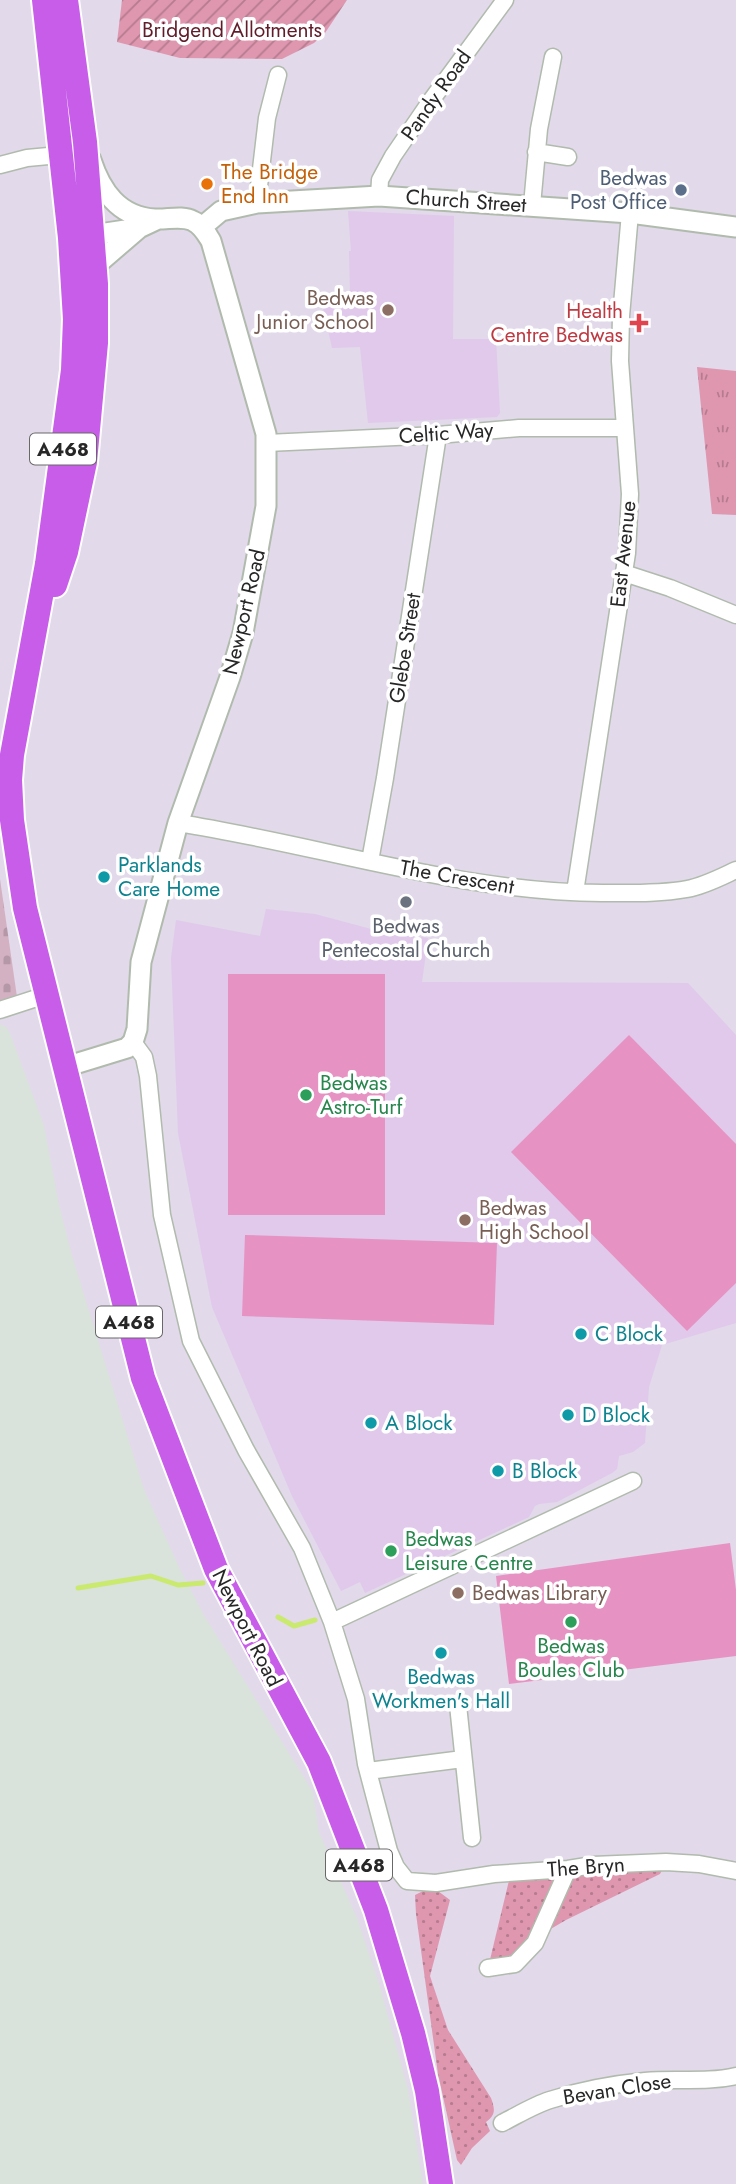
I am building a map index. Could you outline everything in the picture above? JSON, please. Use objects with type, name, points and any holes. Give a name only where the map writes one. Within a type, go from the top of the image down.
[{"type":"main road","name":"Newport Road","points":[[31,659],[66,552],[85,462],[96,343],[95,266],[80,228],[60,156],[44,0]]},
{"type":"main road","name":"Newport Road","points":[[66,0],[85,142],[74,370],[47,564],[12,755],[10,801],[15,844],[46,995],[143,1378],[216,1569],[319,1762],[376,1910],[427,2091],[441,2184]]},
{"type":"street","name":"Pandy Road","points":[[379,196],[380,180],[393,156],[505,0]]},
{"type":"street","points":[[532,205],[543,101],[553,57]]},
{"type":"street","points":[[257,203],[267,118],[278,75]]},
{"type":"street","points":[[0,165],[27,158],[71,154],[85,142],[104,191],[143,221]]},
{"type":"street","points":[[536,152],[568,157]]},
{"type":"street","name":"Church Street","points":[[202,227],[221,211],[257,203],[379,196],[630,213],[736,227]]},
{"type":"street","name":"East Avenue","points":[[575,892],[627,552],[630,494],[620,361],[630,213]]},
{"type":"street","points":[[80,228],[185,218],[202,227]]},
{"type":"street","points":[[95,266],[143,221]]},
{"type":"street","name":"Newport Road","points":[[133,1042],[138,1019],[141,962],[178,823],[243,633],[266,506],[267,443],[260,411],[214,250],[202,227]]},
{"type":"street","name":"Celtic Way","points":[[267,443],[438,435],[519,428],[625,428]]},
{"type":"street","name":"Glebe Street","points":[[370,861],[438,435]]},
{"type":"street","points":[[624,573],[670,588],[736,615]]},
{"type":"street","name":"The Crescent","points":[[178,823],[456,880],[575,892],[687,889],[714,881],[736,870]]},
{"type":"street","points":[[0,1010],[46,995]]},
{"type":"street","points":[[65,1067],[127,1048],[133,1042],[144,1057],[150,1087],[162,1214],[191,1341],[247,1450],[302,1548],[332,1622],[356,1699],[368,1772],[463,1759]]},
{"type":"street","points":[[332,1622],[632,1481]]},
{"type":"street","points":[[458,1704],[472,1838]]},
{"type":"street","name":"The Bryn","points":[[368,1772],[388,1851],[407,1881],[436,1883],[494,1874],[677,1861],[736,1871]]},
{"type":"street","points":[[488,1968],[515,1964],[535,1943],[568,1869]]},
{"type":"street","name":"Bevan Close","points":[[502,2123],[548,2100],[600,2087],[673,2079],[718,2081],[736,2076]]},
{"type":"shaded area","name":"Bedwas Junior School","points":[[348,211],[454,216],[453,339],[496,339],[500,413],[497,417],[368,423],[360,347],[332,348],[320,295],[350,293]]},
{"type":"shaded area","name":"Bedwas High School","points":[[266,909],[315,914],[386,933],[428,938],[422,982],[688,983],[736,1035],[736,1323],[662,1345],[649,1387],[645,1443],[633,1452],[619,1456],[617,1469],[612,1473],[557,1502],[539,1504],[529,1517],[365,1593],[360,1582],[341,1591],[292,1496],[212,1307],[178,1133],[171,958],[176,920],[260,936]]},
{"type":"shaded area","name":"Bedwas Astro-Turf","points":[[228,974],[385,974],[385,1215],[228,1215]]},
{"type":"shaded area","points":[[0,1024],[10,1033],[44,1125],[72,1255],[144,1489],[204,1615],[313,1792],[319,1832],[357,1918],[379,1983],[408,2089],[423,2184],[0,2184]]},
{"type":"shaded area","points":[[629,1035],[736,1144],[736,1283],[687,1331],[511,1152]]},
{"type":"shaded area","points":[[245,1235],[497,1243],[494,1325],[242,1316]]},
{"type":"shaded area","points":[[730,1543],[736,1590],[736,1656],[509,1684],[496,1576]]},
{"type":"green space","name":"Bridgend Allotments","points":[[122,0],[347,0],[325,33],[314,43],[282,59],[180,58],[117,42]]},
{"type":"green space","points":[[697,367],[736,371],[736,515],[712,514]]},
{"type":"green space","points":[[0,879],[18,1004],[0,1010]]},
{"type":"green space","points":[[666,1862],[660,1874],[537,1937],[525,1955],[488,1968],[511,1872]]},
{"type":"green space","points":[[427,1889],[438,1891],[450,1900],[430,1976],[448,2030],[491,2098],[494,2109],[492,2117],[486,2122],[490,2131],[472,2148],[461,2165],[457,2160],[438,2074],[416,1914],[415,1895]]},
{"type":"waterway","points":[[78,1588],[151,1576],[178,1585],[203,1583]]},
{"type":"waterway","points":[[278,1617],[294,1626],[315,1620]]},
{"type":"place","name":"The Bridge End Inn","points":[[207,184]]},
{"type":"place","name":"Bedwas Post Office","points":[[681,190]]},
{"type":"place","name":"Bedwas Junior School","points":[[388,310]]},
{"type":"place","name":"Health Centre Bedwas","points":[[639,323]]},
{"type":"place","name":"Parklands Care Home","points":[[104,877]]},
{"type":"place","name":"Bedwas Pentecostal Church","points":[[406,902]]},
{"type":"place","name":"Bedwas Astro-Turf","points":[[306,1095]]},
{"type":"place","name":"Bedwas High School","points":[[465,1220]]},
{"type":"place","name":"C Block","points":[[581,1334]]},
{"type":"place","name":"D Block","points":[[568,1415]]},
{"type":"place","name":"A Block","points":[[371,1423]]},
{"type":"place","name":"B Block","points":[[498,1471]]},
{"type":"place","name":"Bedwas Leisure Centre","points":[[391,1551]]},
{"type":"place","name":"Bedwas Library","points":[[458,1593]]},
{"type":"place","name":"Bedwas Boules Club","points":[[571,1622]]},
{"type":"place","name":"Bedwas Workmen's Hall","points":[[441,1653]]}]
